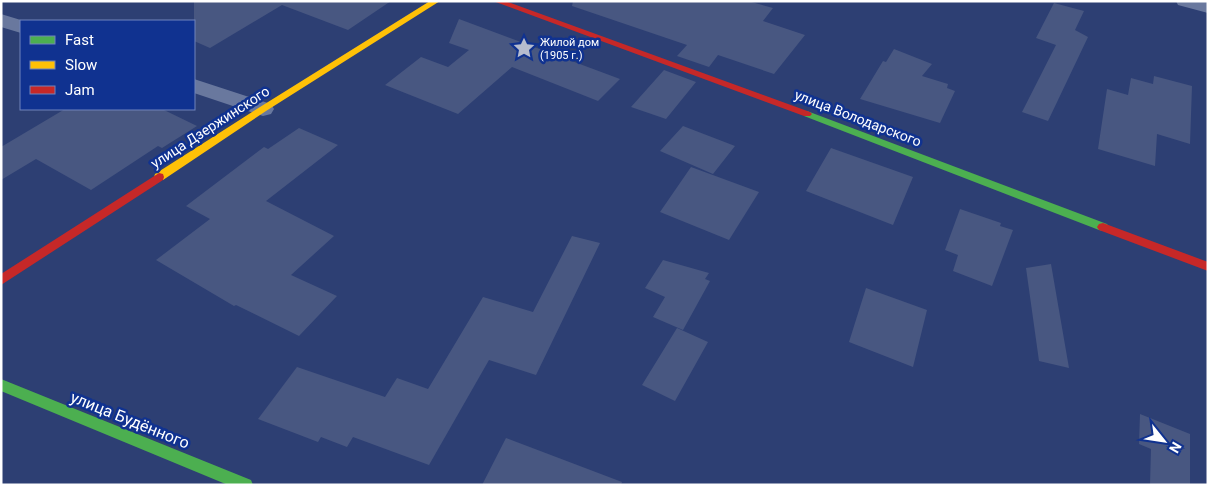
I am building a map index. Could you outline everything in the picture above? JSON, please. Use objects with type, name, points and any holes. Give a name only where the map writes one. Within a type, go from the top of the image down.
[{"type":"street","name":"улица Дзержинского","points":[[1,280],[263,109],[436,1]]},
{"type":"street","name":"улица Володарского","points":[[497,1],[707,76],[1208,266]]},
{"type":"street","points":[[1186,1],[1208,7]]},
{"type":"street","points":[[1,20],[20,27]]},
{"type":"street","points":[[195,86],[263,109]]},
{"type":"street","name":"улица Будённого","points":[[1,385],[246,485]]},
{"type":"building","points":[[194,1],[391,1],[348,30],[282,5],[210,48],[195,41]]},
{"type":"building","points":[[573,1],[748,1],[773,8],[763,21],[805,35],[774,74],[718,55],[709,67],[677,56],[687,45],[572,6]]},
{"type":"building","points":[[1054,3],[1084,11],[1075,30],[1088,37],[1048,121],[1022,112],[1056,45],[1036,38]]},
{"type":"building","points":[[459,19],[620,79],[598,101],[512,67],[458,114],[385,85],[421,57],[448,67],[469,50],[449,43]]},
{"type":"building","points":[[894,49],[932,64],[922,76],[948,84],[947,88],[955,91],[940,123],[860,99],[883,61],[886,62]]},
{"type":"building","points":[[664,70],[696,82],[666,119],[631,107]]},
{"type":"building","points":[[1154,76],[1192,86],[1190,144],[1157,134],[1155,166],[1098,149],[1107,89],[1128,95],[1131,78],[1153,84]]},
{"type":"building","points":[[63,110],[164,110],[197,126],[162,148],[158,146],[91,190],[36,159],[1,180],[1,147]]},
{"type":"building","points":[[683,126],[735,146],[713,174],[660,151]]},
{"type":"building","points":[[299,128],[338,145],[266,201],[334,236],[291,275],[337,296],[299,336],[236,305],[234,306],[156,260],[210,219],[186,206],[264,147],[268,149]]},
{"type":"building","points":[[831,148],[913,177],[893,225],[806,191]]},
{"type":"building","points":[[691,167],[759,192],[729,240],[660,212]]},
{"type":"building","points":[[960,209],[1001,223],[1000,226],[1013,230],[992,286],[953,271],[958,255],[945,250]]},
{"type":"building","points":[[572,236],[600,243],[536,375],[489,360],[429,465],[353,437],[347,447],[321,437],[318,442],[258,419],[297,367],[385,397],[397,378],[428,389],[483,297],[533,312]]},
{"type":"building","points":[[663,260],[709,273],[705,279],[710,281],[683,330],[653,317],[665,297],[645,288]]},
{"type":"building","points":[[1051,264],[1069,368],[1039,361],[1026,268]]},
{"type":"building","points":[[866,288],[927,310],[913,367],[849,342]]},
{"type":"building","points":[[677,328],[708,342],[675,401],[642,385]]},
{"type":"building","points":[[1140,414],[1190,434],[1190,485],[1150,485],[1151,449],[1139,444]]},
{"type":"building","points":[[506,438],[622,482],[621,485],[482,485]]},
{"type":"traffic: fast","points":[[807,114],[1103,227]]},
{"type":"traffic: fast","points":[[1,385],[246,485]]},
{"type":"traffic: slow","points":[[159,177],[263,109],[436,1]]},
{"type":"traffic: jam","points":[[497,1],[807,114]]},
{"type":"traffic: jam","points":[[1,280],[159,177]]},
{"type":"traffic: jam","points":[[1103,227],[1208,267]]},
{"type":"place","name":"Жилой дом (1905 г.)","points":[[524,48]]}]
